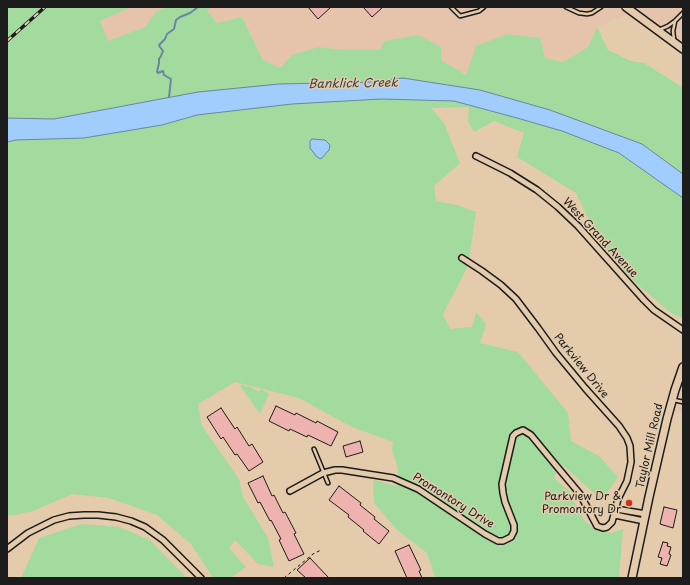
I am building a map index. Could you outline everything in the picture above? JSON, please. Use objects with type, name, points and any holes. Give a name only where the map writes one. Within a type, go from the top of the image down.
[{"type":"main road","points":[[626,7],[683,49]]},
{"type":"main road","name":"Taylor Mill Road","points":[[632,578],[672,399],[683,368]]},
{"type":"street","name":"West Grand Avenue","points":[[476,156],[510,172],[537,190],[558,207],[578,226],[654,310],[683,330]]},
{"type":"street","name":"Parkview Drive","points":[[462,258],[501,285],[516,299],[556,354],[619,426],[627,438],[630,446],[631,462],[627,481],[618,499],[615,512]]},
{"type":"street","name":"Promontory Drive","points":[[290,491],[324,473],[335,470],[393,478],[418,488],[485,534],[498,541],[503,541],[511,536],[514,531],[514,524],[505,502],[502,484],[513,436],[523,430],[527,431],[580,494],[597,526],[604,528],[607,527],[612,522],[615,512]]},
{"type":"street","points":[[615,512],[645,518]]},
{"type":"street","points":[[7,549],[28,533],[54,520],[69,516],[84,515],[116,517],[145,527],[163,540],[201,578]]},
{"type":"lane","points":[[451,7],[460,16],[479,11],[484,7]]},
{"type":"lane","points":[[566,7],[579,13],[587,14],[592,13],[600,7]]},
{"type":"lane","points":[[657,31],[668,26],[683,13]]},
{"type":"lane","points":[[674,43],[673,31],[675,21]]},
{"type":"lane","points":[[672,399],[683,402]]},
{"type":"lane","points":[[314,449],[328,483]]},
{"type":"path","points":[[284,578],[321,550]]},
{"type":"shaded area","points":[[130,7],[167,7],[156,12],[145,27],[108,41],[100,21]]},
{"type":"shaded area","points":[[212,7],[683,7],[683,49],[633,12],[597,27],[588,47],[563,62],[545,58],[466,75],[441,60],[381,50],[346,50],[318,47],[292,55],[280,68],[263,60],[242,17],[217,23],[207,11]]},
{"type":"shaded area","points":[[683,367],[683,413],[670,409]]},
{"type":"green space","points":[[7,7],[130,7],[100,21],[108,41],[145,27],[156,12],[167,7],[212,7],[207,11],[217,23],[242,17],[263,60],[280,68],[292,55],[318,47],[346,50],[380,50],[384,41],[418,35],[441,47],[441,60],[466,75],[476,46],[507,34],[540,38],[545,58],[563,62],[588,47],[597,27],[608,50],[631,61],[644,63],[683,88],[683,318],[671,313],[629,277],[598,239],[576,193],[517,157],[524,133],[494,121],[474,132],[468,121],[469,107],[431,108],[444,123],[460,163],[434,186],[436,201],[457,205],[476,212],[466,270],[443,314],[450,329],[472,327],[476,312],[486,324],[480,343],[518,352],[568,413],[571,441],[599,456],[618,477],[602,500],[560,463],[554,478],[568,490],[584,520],[597,531],[611,533],[623,529],[619,578],[435,578],[427,553],[396,529],[374,503],[373,480],[397,486],[398,468],[392,451],[393,442],[352,427],[299,398],[235,382],[198,404],[202,426],[239,479],[243,497],[268,538],[274,567],[258,564],[235,540],[229,548],[246,567],[231,578],[213,578],[191,544],[157,515],[109,498],[72,494],[33,511],[15,515],[7,515]]},
{"type":"green space","points":[[242,384],[259,392],[261,389],[269,394],[260,414],[240,386]]},
{"type":"green space","points":[[81,524],[119,527],[150,540],[187,578],[21,578],[39,538]]},
{"type":"water","name":"Banklick Creek","points":[[403,78],[480,90],[550,110],[642,144],[683,174],[683,198],[619,153],[562,131],[454,101],[381,99],[292,104],[197,115],[162,125],[84,138],[16,140],[7,142],[7,118],[54,119],[198,92],[279,84],[371,82]]},
{"type":"water","points":[[312,139],[325,140],[330,145],[329,150],[320,159],[310,148],[310,141]]},
{"type":"building","points":[[308,7],[331,7],[318,19]]},
{"type":"building","points":[[363,7],[383,7],[372,17]]},
{"type":"building","points":[[276,406],[295,415],[296,413],[316,423],[317,421],[338,432],[331,446],[308,435],[307,437],[290,429],[289,431],[269,421]]},
{"type":"building","points":[[221,408],[235,429],[237,427],[249,446],[252,444],[263,462],[249,471],[237,454],[235,455],[223,437],[221,439],[207,417]]},
{"type":"building","points":[[360,441],[363,452],[346,457],[343,446]]},
{"type":"building","points":[[263,476],[272,496],[274,495],[283,513],[285,512],[296,533],[294,534],[304,554],[289,561],[279,540],[281,539],[260,502],[258,503],[248,483]]},
{"type":"building","points":[[339,486],[361,503],[360,505],[375,517],[374,519],[389,531],[379,544],[348,517],[349,515],[329,500]]},
{"type":"building","points":[[664,507],[677,510],[673,528],[660,524]]},
{"type":"building","points":[[663,542],[668,543],[667,546],[671,547],[669,554],[671,555],[667,566],[660,564],[662,558],[658,557]]},
{"type":"building","points":[[409,545],[421,570],[419,571],[422,578],[407,578],[395,551]]},
{"type":"building","points":[[310,558],[329,578],[306,578],[297,570]]},
{"type":"waterway","points":[[169,97],[171,79],[164,75],[163,71],[157,72],[159,59],[163,51],[159,45],[165,39],[167,34],[174,29],[176,20],[198,7]]},
{"type":"railway","points":[[7,41],[45,7]]},
{"type":"place","name":"Parkview Dr & Promontory Dr","points":[[629,503]]}]
